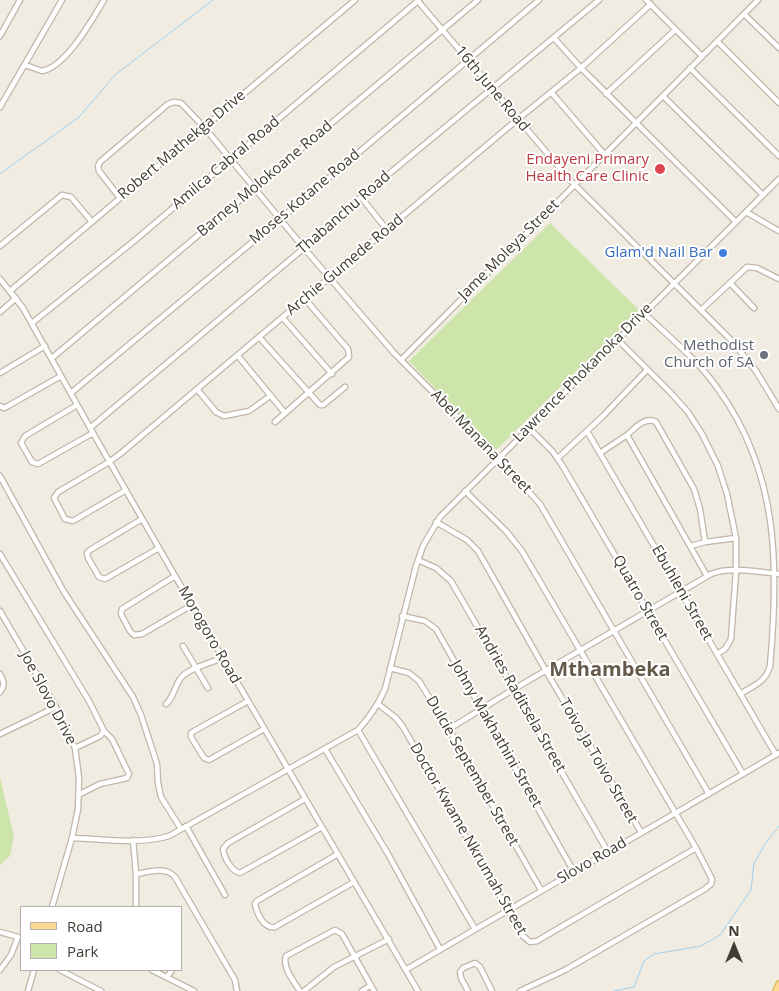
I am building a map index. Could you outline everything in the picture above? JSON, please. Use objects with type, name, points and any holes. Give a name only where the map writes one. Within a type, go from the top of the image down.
[{"type":"main road","points":[[776,991],[779,984]]},
{"type":"street","points":[[0,36],[20,0]]},
{"type":"street","points":[[0,107],[62,0]]},
{"type":"street","points":[[25,65],[42,70],[51,67],[77,43],[104,0]]},
{"type":"street","name":"Robert Mathekga Drive","points":[[10,291],[355,0]]},
{"type":"street","name":"16th June Road","points":[[418,0],[574,185],[701,310],[749,361],[779,409]]},
{"type":"street","name":"Amilca Cabral Road","points":[[32,323],[134,241],[418,0]]},
{"type":"street","name":"Barney Molokoane Road","points":[[52,358],[478,0]]},
{"type":"street","name":"Moses Kotane Road","points":[[71,393],[539,0]]},
{"type":"street","name":"Thabanchu Road","points":[[90,428],[304,248],[361,197],[599,0]]},
{"type":"street","points":[[646,0],[702,56]]},
{"type":"street","name":"Jame Moleya Street","points":[[401,360],[758,0]]},
{"type":"street","name":"Archie Gumede Road","points":[[126,490],[76,520],[70,521],[64,517],[55,502],[55,494],[109,462],[238,356],[581,68],[651,4]]},
{"type":"street","points":[[744,14],[779,48]]},
{"type":"street","points":[[606,94],[675,30]]},
{"type":"street","points":[[554,38],[606,94],[736,222]]},
{"type":"street","points":[[717,41],[779,103]]},
{"type":"street","points":[[690,68],[779,156]]},
{"type":"street","points":[[551,92],[604,154]]},
{"type":"street","points":[[662,96],[763,195]]},
{"type":"street","name":"Abel Manana Street","points":[[120,198],[98,168],[100,162],[172,102],[181,103],[204,127],[304,248],[401,360],[498,458],[546,511],[708,794]]},
{"type":"street","name":"Lawrence Phokanoka Drive","points":[[72,838],[133,840],[162,838],[358,730],[371,716],[378,704],[390,668],[418,560],[436,522],[779,179]]},
{"type":"street","points":[[0,246],[62,195],[71,197],[92,222]]},
{"type":"street","points":[[361,197],[387,230]]},
{"type":"street","points":[[746,212],[779,231]]},
{"type":"street","points":[[701,310],[744,269],[750,267],[779,279]]},
{"type":"street","name":"Morogoro Road","points":[[0,279],[16,298],[32,323],[109,462],[418,991]]},
{"type":"street","points":[[730,283],[754,308]]},
{"type":"street","points":[[0,312],[16,298]]},
{"type":"street","points":[[275,422],[350,357],[348,349],[305,299]]},
{"type":"street","points":[[644,312],[709,377],[729,404],[744,428],[762,472],[769,500],[777,574],[768,672],[762,681],[740,694]]},
{"type":"street","points":[[282,318],[332,374]]},
{"type":"street","points":[[259,337],[321,406],[345,388]]},
{"type":"street","points":[[617,339],[688,412],[709,446],[723,480],[736,538],[736,571],[731,639],[728,646],[717,654]]},
{"type":"street","points":[[0,372],[45,346]]},
{"type":"street","points":[[238,356],[285,413]]},
{"type":"street","points":[[558,458],[647,370]]},
{"type":"street","points":[[0,406],[4,408],[61,376]]},
{"type":"street","points":[[196,389],[216,412],[224,416],[249,411],[270,396]]},
{"type":"street","points":[[77,405],[22,438],[22,444],[32,462],[38,464],[93,433]]},
{"type":"street","points":[[600,453],[647,420],[656,422],[694,489],[700,509],[705,542]]},
{"type":"street","name":"Quatro Street","points":[[530,428],[558,458],[743,774]]},
{"type":"street","name":"Ebuhleni Street","points":[[587,431],[740,694],[778,754]]},
{"type":"street","points":[[627,435],[707,576]]},
{"type":"street","points":[[0,476],[64,592],[133,697],[155,756],[161,798],[181,829]]},
{"type":"street","points":[[465,491],[516,544],[696,848],[712,880],[709,887],[565,970],[520,991]]},
{"type":"street","points":[[142,519],[90,550],[87,553],[88,558],[98,575],[105,579],[159,548]]},
{"type":"street","name":"Toivo Ja Toivo Street","points":[[436,522],[467,540],[478,551],[641,832]]},
{"type":"street","points":[[691,546],[736,538]]},
{"type":"street","points":[[0,554],[84,693],[104,731],[115,743],[129,776],[96,785],[80,794]]},
{"type":"street","name":"Andries Raditsela Street","points":[[418,560],[442,572],[451,581],[608,852]]},
{"type":"street","points":[[449,729],[707,576],[717,572],[736,571],[777,574]]},
{"type":"street","points":[[175,576],[122,608],[121,614],[130,631],[136,636],[142,634],[192,605]]},
{"type":"street","name":"Joe Slovo Drive","points":[[0,611],[56,707],[76,748],[80,794],[72,838],[52,906]]},
{"type":"street","name":"Johny Makhathini Street","points":[[402,616],[425,621],[436,629],[574,872]]},
{"type":"street","points":[[183,646],[208,688]]},
{"type":"street","points":[[166,704],[173,696],[181,677],[196,668],[224,658]]},
{"type":"street","name":"Dulcie September Street","points":[[390,668],[409,673],[419,681],[449,729],[541,890]]},
{"type":"street","points":[[0,674],[4,682],[0,692]]},
{"type":"street","points":[[248,701],[194,731],[191,737],[204,758],[209,760],[264,729]]},
{"type":"street","name":"Doctor Kwame Nkrumah Street","points":[[378,704],[396,718],[403,727],[526,940],[534,942],[696,848]]},
{"type":"street","points":[[0,734],[56,707]]},
{"type":"street","points":[[358,730],[475,929]]},
{"type":"street","points":[[76,748],[102,734],[104,731]]},
{"type":"street","points":[[325,749],[388,854],[440,949]]},
{"type":"street","name":"Slovo Road","points":[[406,969],[778,754]]},
{"type":"street","points":[[305,799],[228,843],[223,848],[224,854],[234,871],[240,873],[322,827]]},
{"type":"street","points":[[186,826],[225,895]]},
{"type":"street","points":[[133,840],[136,906]]},
{"type":"street","points":[[338,854],[257,901],[255,904],[256,909],[266,925],[275,927],[354,882]]},
{"type":"street","points":[[136,874],[166,870],[176,877],[235,980],[237,991]]},
{"type":"street","points":[[374,991],[355,956],[342,934],[336,930],[290,953],[284,961],[292,981],[302,991],[329,970],[355,956],[389,939]]},
{"type":"street","points":[[0,932],[18,937],[12,955],[0,970]]},
{"type":"street","points":[[468,991],[460,972],[472,963],[480,967],[492,991]]},
{"type":"street","points":[[28,991],[34,971]]},
{"type":"street","points":[[62,971],[101,991]]},
{"type":"street","points":[[154,971],[194,991]]},
{"type":"street","points":[[168,978],[172,971]]},
{"type":"street","points":[[362,991],[371,985]]},
{"type":"green space","points":[[550,223],[639,310],[495,451],[409,361]]},
{"type":"green space","points":[[0,777],[14,837],[10,856],[0,865]]},
{"type":"waterway","points":[[0,174],[79,117],[115,75],[213,0]]},
{"type":"waterway","points":[[614,991],[634,987],[644,961],[654,954],[701,946],[720,935],[751,890],[754,863],[765,844],[779,826]]},
{"type":"place","name":"Endayeni Primary Health Care Clinic","points":[[660,169]]},
{"type":"place","name":"Glam'd Nail Bar","points":[[723,253]]},
{"type":"place","name":"Methodist Church of SA","points":[[764,355]]},
{"type":"district","name":"Mthambeka","points":[[610,670]]}]
